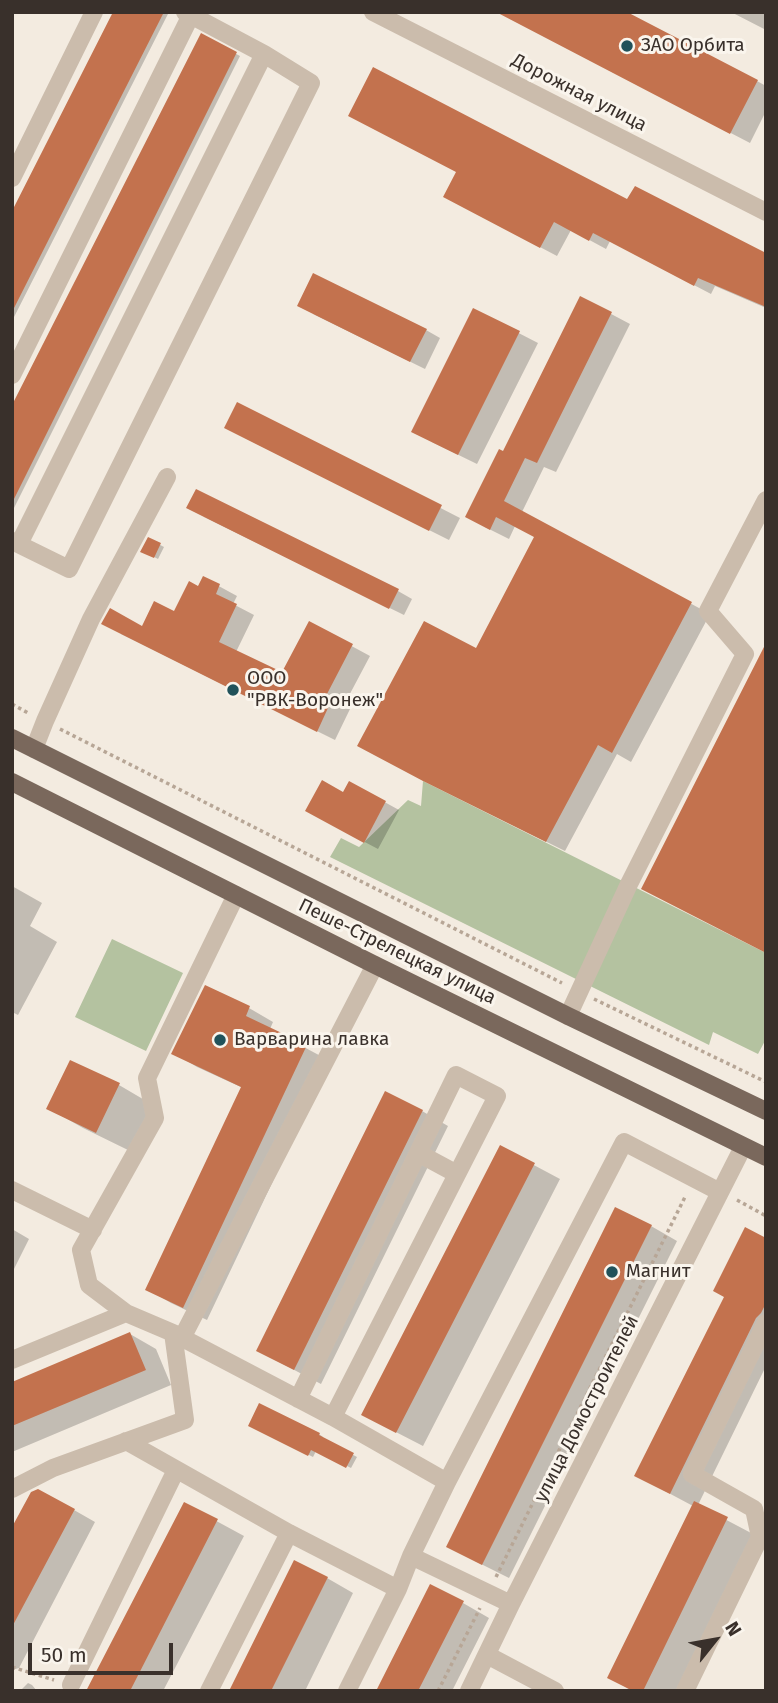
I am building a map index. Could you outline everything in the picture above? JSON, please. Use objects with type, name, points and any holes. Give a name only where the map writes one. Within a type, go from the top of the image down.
[{"type":"main road","name":"Пеше-Стрелецкая улица","points":[[12,738],[568,1016],[766,1111]]},
{"type":"main road","name":"Пеше-Стрелецкая улица","points":[[12,782],[375,965],[766,1157]]},
{"type":"street","points":[[12,178],[93,12]]},
{"type":"street","name":"Дорожная улица","points":[[373,12],[766,212]]},
{"type":"street","points":[[12,375],[188,14],[264,54],[312,83],[69,569],[16,542],[264,54]]},
{"type":"street","points":[[34,749],[91,620],[167,477]]},
{"type":"street","points":[[568,1016],[629,884],[746,654],[708,611],[766,500]]},
{"type":"street","points":[[236,895],[147,1078],[155,1118],[81,1250],[89,1285],[126,1313],[178,1336],[333,1417],[447,1482]]},
{"type":"street","points":[[12,1489],[53,1468],[184,1420],[178,1336],[375,965]]},
{"type":"street","points":[[298,1399],[456,1075],[497,1096],[333,1417]]},
{"type":"street","points":[[347,1691],[447,1482],[624,1142],[720,1192]]},
{"type":"street","name":"улица Домостроителей","points":[[469,1691],[743,1147]]},
{"type":"street","points":[[418,1153],[457,1174]]},
{"type":"street","points":[[12,1190],[93,1230]]},
{"type":"street","points":[[12,1360],[126,1313]]},
{"type":"street","points":[[685,1691],[763,1541],[754,1508],[692,1474],[763,1335]]},
{"type":"street","points":[[126,1441],[289,1533],[398,1588]]},
{"type":"street","points":[[71,1685],[176,1470]]},
{"type":"street","points":[[209,1691],[289,1533]]},
{"type":"street","points":[[411,1556],[511,1604]]},
{"type":"street","points":[[487,1655],[555,1691]]},
{"type":"path","points":[[12,704],[579,992],[766,1082]]},
{"type":"path","points":[[438,1691],[694,1178]]},
{"type":"path","points":[[720,1192],[766,1216]]},
{"type":"path","points":[[12,1667],[71,1685]]},
{"type":"green space","points":[[423,781],[766,953],[766,1039],[758,1054],[713,1032],[709,1045],[330,857],[341,838],[359,847],[408,800],[421,806]]},
{"type":"green space","points":[[112,939],[183,973],[146,1051],[75,1017]]},
{"type":"building","points":[[113,12],[164,12],[12,312],[12,211]]},
{"type":"building","name":"ЗАО Орбита","points":[[496,12],[627,12],[758,80],[730,134]]},
{"type":"building","points":[[201,33],[237,52],[12,503],[12,405]]},
{"type":"building","points":[[373,67],[627,199],[635,186],[766,253],[766,307],[698,278],[694,286],[593,233],[589,241],[554,222],[540,248],[443,197],[456,172],[348,116]]},
{"type":"building","points":[[313,273],[427,329],[410,362],[297,306]]},
{"type":"building","points":[[580,296],[612,312],[537,463],[525,458],[504,501],[692,602],[612,753],[598,745],[546,842],[357,746],[424,621],[476,648],[534,537],[496,517],[490,530],[465,517],[499,449],[503,451]]},
{"type":"building","points":[[473,308],[520,331],[458,455],[411,432]]},
{"type":"building","points":[[237,402],[442,505],[429,531],[224,428]]},
{"type":"building","points":[[196,489],[399,589],[389,609],[186,508]]},
{"type":"building","points":[[148,537],[161,543],[154,558],[140,552]]},
{"type":"building","points":[[203,576],[220,584],[216,594],[237,604],[219,642],[282,672],[309,621],[353,644],[327,694],[333,697],[317,732],[101,624],[110,608],[142,626],[154,601],[174,611],[189,581],[198,586]]},
{"type":"building","points":[[766,643],[766,953],[641,889]]},
{"type":"building","points":[[322,780],[343,792],[349,781],[386,801],[364,843],[305,811]]},
{"type":"building","points":[[205,985],[250,1006],[246,1016],[307,1045],[183,1308],[145,1290],[241,1087],[171,1054]]},
{"type":"building","points":[[70,1060],[120,1083],[96,1133],[46,1109]]},
{"type":"building","points":[[385,1091],[423,1110],[294,1370],[256,1351]]},
{"type":"building","points":[[500,1145],[535,1163],[396,1433],[361,1415]]},
{"type":"building","points":[[615,1207],[652,1225],[482,1565],[446,1547]]},
{"type":"building","points":[[745,1227],[766,1238],[766,1303],[756,1318],[670,1494],[634,1476],[724,1297],[713,1291]]},
{"type":"building","points":[[130,1332],[146,1370],[12,1426],[12,1382]]},
{"type":"building","points":[[259,1403],[354,1453],[346,1468],[311,1450],[308,1456],[248,1426]]},
{"type":"building","points":[[38,1489],[75,1509],[12,1627],[12,1527],[31,1492]]},
{"type":"building","points":[[694,1501],[728,1517],[643,1691],[633,1691],[607,1678]]},
{"type":"building","points":[[184,1502],[218,1519],[130,1691],[86,1691]]},
{"type":"building","points":[[294,1560],[328,1577],[271,1691],[229,1691]]},
{"type":"building","points":[[430,1584],[464,1601],[418,1691],[376,1691]]},
{"type":"place","name":"ЗАО Орбита","points":[[627,46]]},
{"type":"place","name":"ООО \"РВК-Воронеж\"","points":[[233,690]]},
{"type":"place","name":"Варварина лавка","points":[[220,1040]]},
{"type":"place","name":"Магнит","points":[[612,1272]]}]
